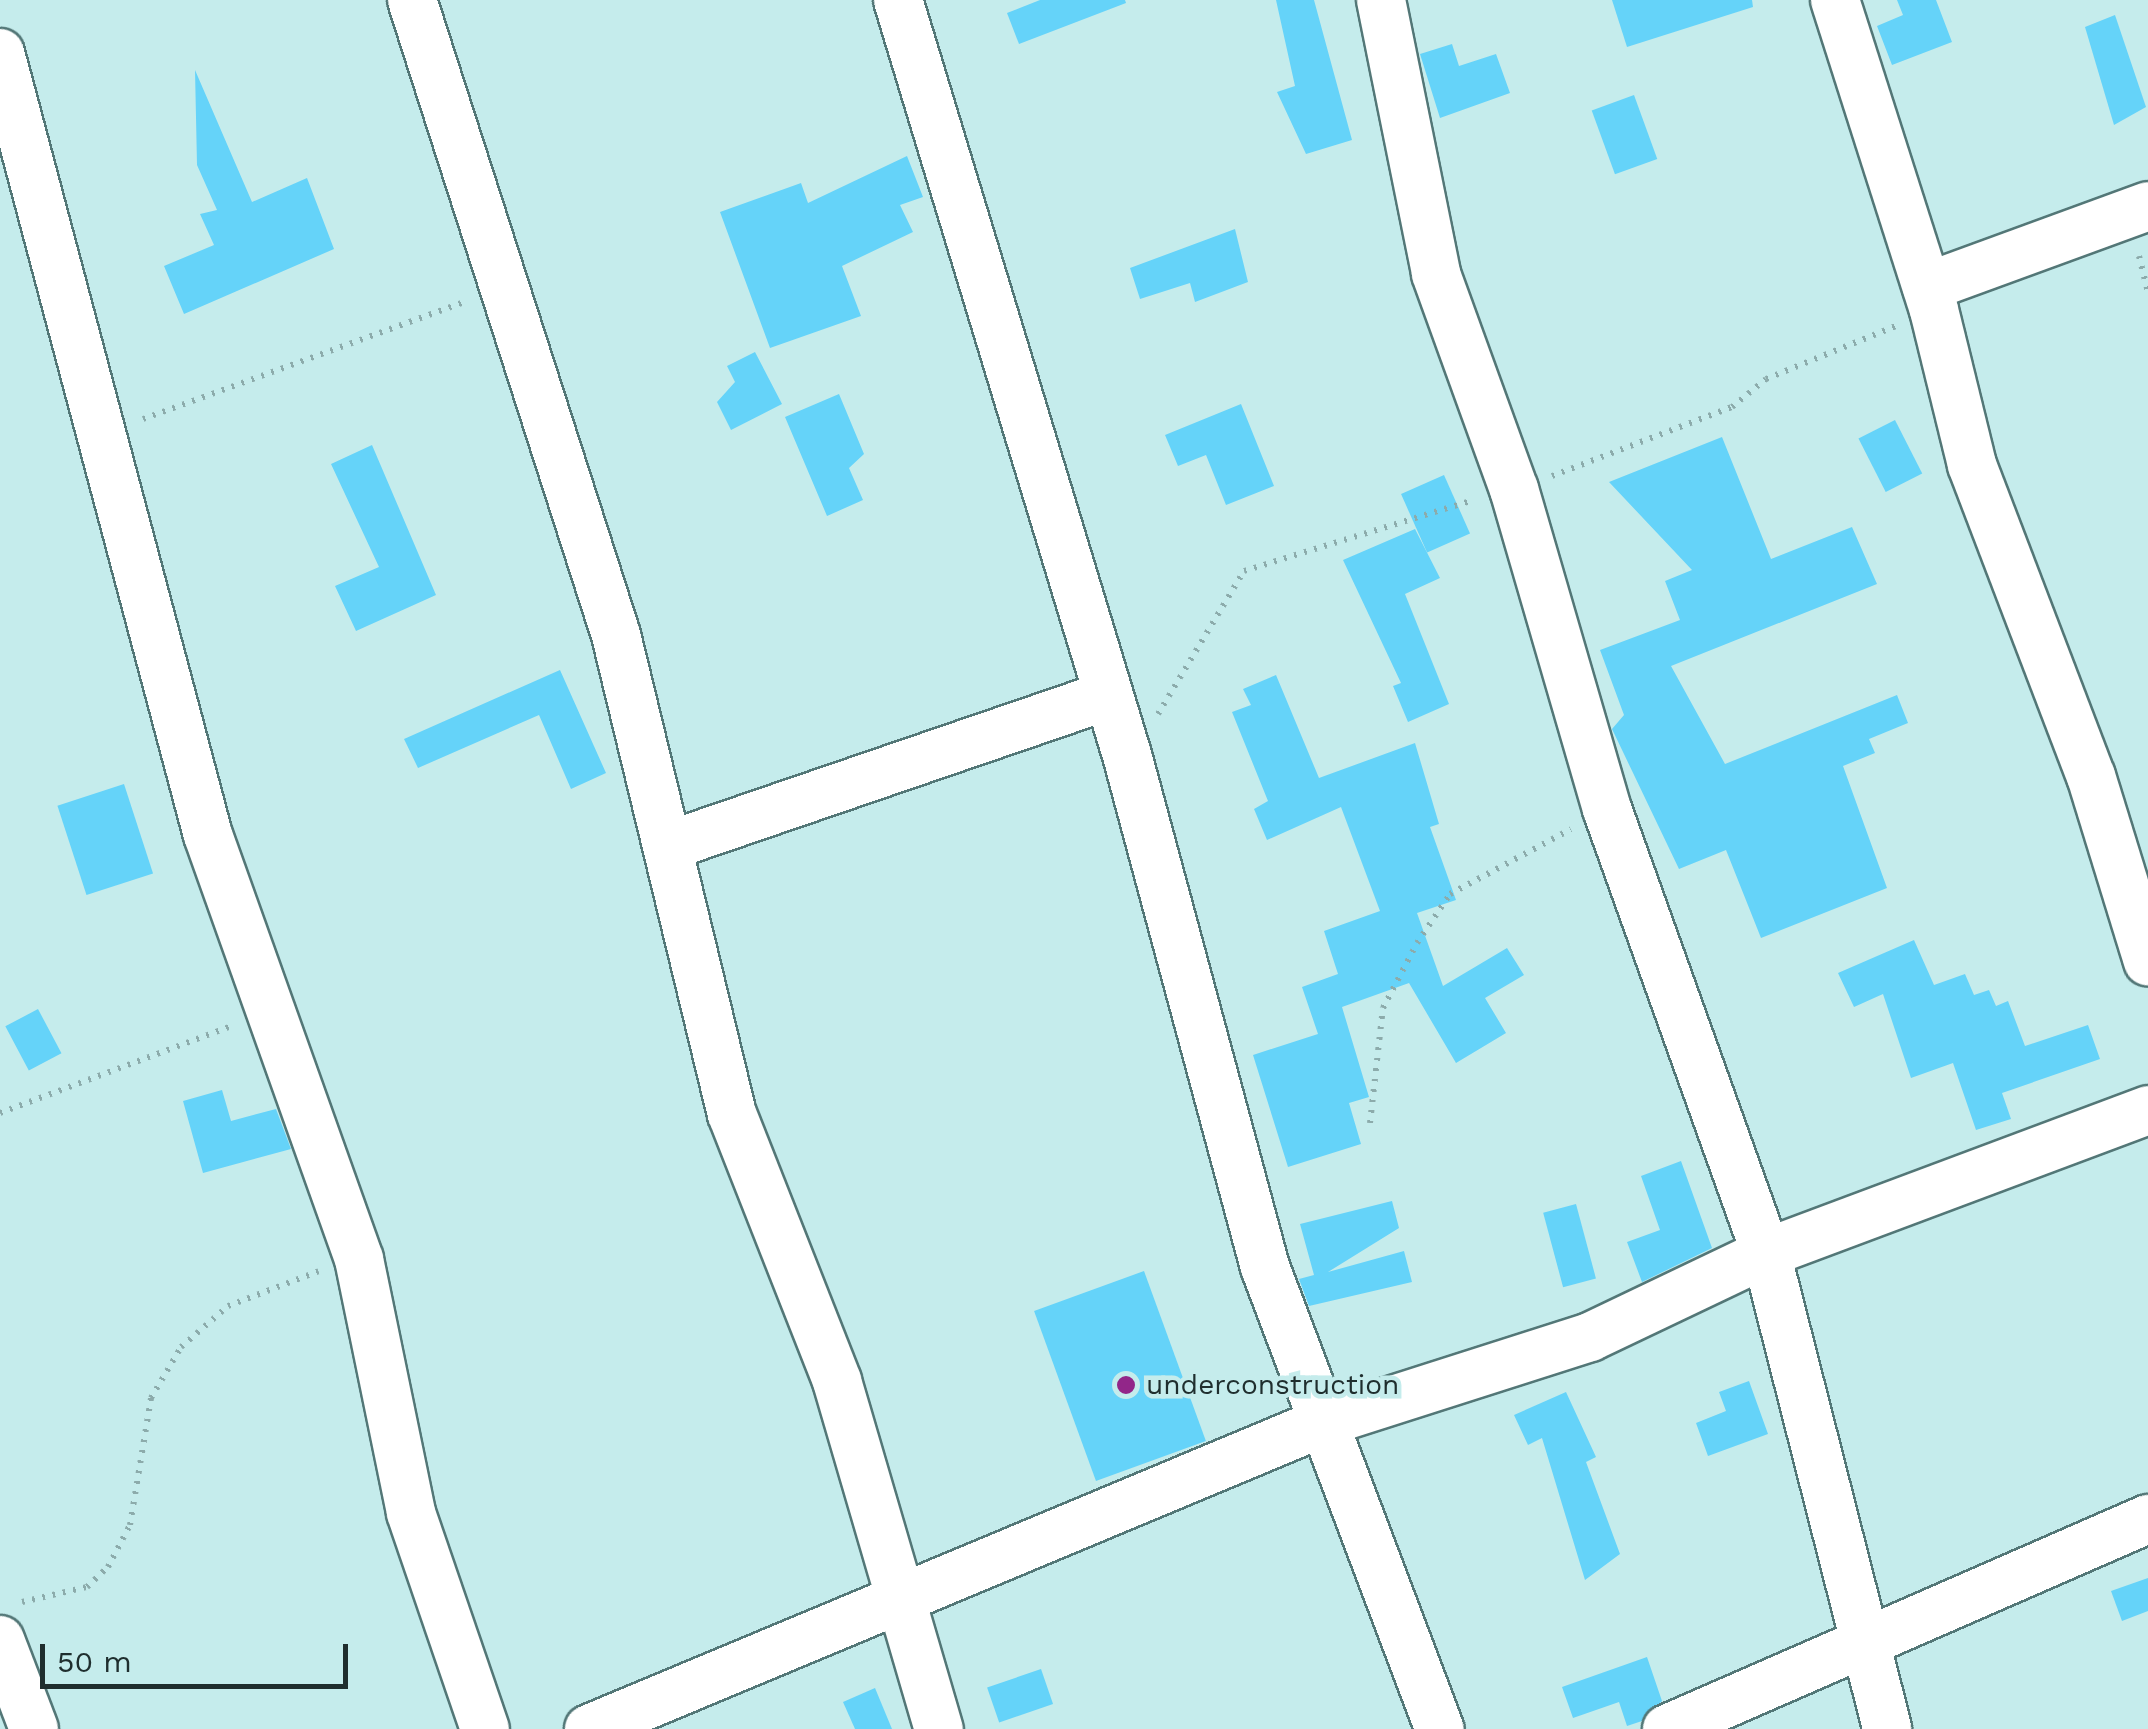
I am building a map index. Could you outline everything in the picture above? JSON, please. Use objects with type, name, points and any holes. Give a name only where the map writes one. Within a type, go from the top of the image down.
[{"type":"street","points":[[412,0],[616,635],[732,1114],[837,1381],[902,1591],[938,1729]]},
{"type":"street","points":[[898,0],[1127,755],[1251,1221],[1440,1729]]},
{"type":"street","points":[[1381,0],[1436,274],[1514,488],[1607,809],[1766,1253],[1887,1729]]},
{"type":"street","points":[[1835,0],[1931,298],[1972,465],[2091,776],[2148,961]]},
{"type":"street","points":[[0,53],[106,432],[198,804],[359,1260],[411,1513],[485,1729]]},
{"type":"street","points":[[1931,298],[2148,206]]},
{"type":"street","points":[[668,846],[1108,694]]},
{"type":"street","points":[[589,1729],[902,1591],[1324,1422],[1590,1337],[1766,1253],[2148,1110]]},
{"type":"street","points":[[1667,1729],[1865,1644],[1969,1590],[2148,1519]]},
{"type":"street","points":[[0,1640],[34,1729]]},
{"type":"path","points":[[106,432],[503,287]]},
{"type":"path","points":[[1127,755],[1244,572],[1381,522],[1514,488],[1732,406],[1766,380],[1931,298]]},
{"type":"path","points":[[1370,1123],[1383,1008],[1450,894],[1607,809]]},
{"type":"path","points":[[0,1114],[271,1012]]},
{"type":"path","points":[[0,1608],[87,1588],[108,1567],[130,1525],[150,1398],[181,1347],[270,1285],[359,1260]]},
{"type":"building","points":[[1040,0],[1126,3],[1019,44],[1007,13]]},
{"type":"building","points":[[1276,0],[1314,0],[1352,140],[1306,154],[1277,92],[1295,86]]},
{"type":"building","points":[[1612,0],[1752,0],[1753,7],[1627,47]]},
{"type":"building","points":[[1897,0],[1936,0],[1952,42],[1892,65],[1877,26],[1903,15]]},
{"type":"building","points":[[2115,15],[2146,107],[2114,125],[2085,27]]},
{"type":"building","points":[[1452,44],[1459,66],[1496,54],[1510,93],[1440,118],[1420,54]]},
{"type":"building","points":[[195,70],[252,202],[307,178],[334,249],[184,314],[164,266],[214,245],[200,214],[217,210],[197,165]]},
{"type":"building","points":[[1634,95],[1657,159],[1615,174],[1592,110]]},
{"type":"building","points":[[907,156],[923,197],[900,205],[913,232],[842,266],[861,316],[770,348],[720,212],[801,183],[808,203]]},
{"type":"building","points":[[1235,229],[1248,282],[1195,302],[1190,283],[1140,299],[1130,268]]},
{"type":"building","points":[[755,352],[782,404],[731,430],[717,402],[735,382],[727,366]]},
{"type":"building","points":[[839,394],[864,454],[849,468],[863,500],[827,516],[785,417]]},
{"type":"building","points":[[1241,404],[1274,486],[1226,505],[1206,455],[1178,466],[1165,435]]},
{"type":"building","points":[[1895,420],[1922,473],[1886,492],[1858,439]]},
{"type":"building","points":[[1722,437],[1771,559],[1852,527],[1877,584],[1671,666],[1725,764],[1897,695],[1908,723],[1869,739],[1875,753],[1843,766],[1887,888],[1761,938],[1726,850],[1679,869],[1612,729],[1624,715],[1600,650],[1680,620],[1665,581],[1692,570],[1609,482]]},
{"type":"building","points":[[372,445],[436,595],[356,631],[335,586],[379,567],[331,464]]},
{"type":"building","points":[[1444,475],[1470,533],[1427,553],[1401,494]]},
{"type":"building","points":[[1415,529],[1440,578],[1405,594],[1449,704],[1408,722],[1393,686],[1401,683],[1343,560]]},
{"type":"building","points":[[560,670],[606,773],[571,789],[539,715],[418,768],[404,739]]},
{"type":"building","points":[[1276,675],[1319,778],[1415,743],[1439,824],[1430,827],[1456,900],[1417,913],[1443,986],[1507,948],[1524,975],[1485,998],[1506,1033],[1456,1063],[1409,983],[1342,1007],[1369,1097],[1349,1103],[1361,1144],[1288,1167],[1253,1055],[1318,1034],[1302,987],[1338,974],[1324,931],[1380,911],[1341,807],[1267,840],[1254,809],[1268,801],[1232,712],[1251,705],[1243,689]]},
{"type":"building","points":[[124,784],[153,873],[86,895],[57,806]]},
{"type":"building","points":[[1914,940],[1934,985],[1965,974],[1974,995],[1989,990],[1996,1006],[2008,1001],[2025,1046],[2088,1025],[2100,1059],[2002,1093],[2011,1119],[1976,1130],[1953,1063],[1911,1078],[1883,994],[1854,1007],[1838,973]]},
{"type":"building","points":[[38,1009],[61,1053],[29,1071],[5,1026]]},
{"type":"building","points":[[222,1090],[231,1121],[276,1109],[291,1149],[203,1173],[183,1101]]},
{"type":"building","points":[[1681,1161],[1712,1248],[1642,1282],[1627,1242],[1660,1230],[1641,1176]]},
{"type":"building","points":[[1392,1201],[1399,1228],[1328,1272],[1404,1251],[1412,1282],[1309,1306],[1299,1279],[1314,1275],[1300,1224]]},
{"type":"building","points":[[1576,1204],[1596,1278],[1563,1287],[1543,1213]]},
{"type":"building","name":"underconstruction","points":[[1144,1271],[1206,1441],[1096,1481],[1034,1311]]},
{"type":"building","points":[[1749,1381],[1768,1434],[1708,1456],[1696,1423],[1726,1411],[1719,1392]]},
{"type":"building","points":[[1566,1392],[1596,1457],[1586,1462],[1620,1554],[1585,1580],[1542,1438],[1528,1445],[1514,1415]]},
{"type":"building","points":[[2148,1578],[2148,1611],[2122,1621],[2111,1591]]},
{"type":"building","points":[[1647,1657],[1662,1701],[1642,1721],[1627,1726],[1619,1702],[1573,1718],[1562,1687]]},
{"type":"building","points":[[1041,1669],[1053,1704],[999,1723],[987,1688]]},
{"type":"building","points":[[875,1688],[892,1729],[855,1729],[843,1702]]},
{"type":"place","name":"underconstruction","points":[[1126,1385]]}]
